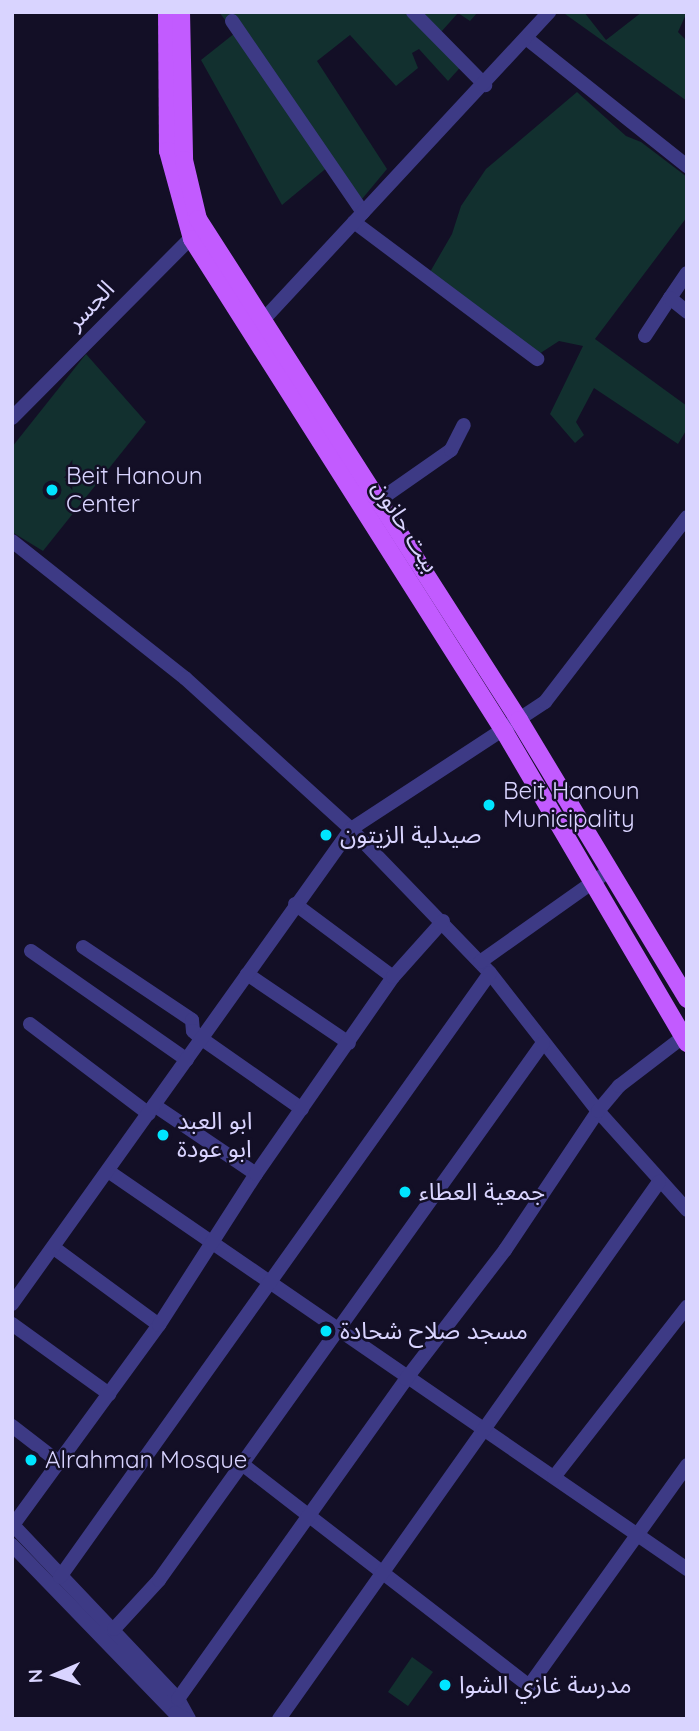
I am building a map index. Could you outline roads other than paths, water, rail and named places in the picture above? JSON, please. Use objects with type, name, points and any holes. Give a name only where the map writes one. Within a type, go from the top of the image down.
[{"type":"main road","name":"بيت حانون","points":[[167,12],[168,151],[197,232],[504,731],[685,1040]]},
{"type":"main road","name":"بيت حانون","points":[[181,12],[184,160],[197,232],[264,319],[519,720],[687,999]]},
{"type":"street","points":[[413,12],[485,85]]},
{"type":"street","points":[[264,319],[485,85],[549,12]]},
{"type":"street","points":[[232,21],[358,217],[537,359]]},
{"type":"street","points":[[526,38],[687,166]]},
{"type":"street","name":"الجسر","points":[[12,418],[197,232]]},
{"type":"street","points":[[645,336],[687,273]]},
{"type":"street","points":[[670,298],[687,312]]},
{"type":"street","points":[[378,500],[451,450],[464,425]]},
{"type":"street","points":[[12,1304],[351,829],[545,702],[687,517]]},
{"type":"street","points":[[12,541],[184,678],[351,829],[485,967],[598,1111],[659,1182],[687,1210]]},
{"type":"street","points":[[60,1577],[272,1284],[485,967],[610,870]]},
{"type":"street","points":[[295,904],[393,977]]},
{"type":"street","points":[[188,1719],[178,1699],[13,1525],[159,1325],[214,1244],[256,1174],[349,1044],[393,977],[443,921]]},
{"type":"street","points":[[83,947],[192,1020],[194,1031],[202,1039],[302,1108]]},
{"type":"street","points":[[31,951],[187,1060]]},
{"type":"street","points":[[644,972],[663,960]]},
{"type":"street","points":[[247,974],[349,1044]]},
{"type":"street","points":[[30,1024],[152,1110],[256,1174]]},
{"type":"street","points":[[178,1699],[406,1379],[505,1250],[598,1111],[619,1086],[685,1040]]},
{"type":"street","points":[[114,1629],[159,1580],[543,1043]]},
{"type":"street","points":[[107,1171],[484,1433],[554,1477],[687,1569]]},
{"type":"street","points":[[279,1719],[379,1573],[484,1433],[659,1182]]},
{"type":"street","points":[[54,1248],[159,1325]]},
{"type":"street","points":[[12,1277],[26,1286]]},
{"type":"street","points":[[554,1477],[687,1307]]},
{"type":"street","points":[[12,1324],[109,1394]]},
{"type":"street","points":[[12,1426],[60,1463]]},
{"type":"street","points":[[242,1464],[379,1573],[529,1686],[635,1533],[687,1465]]},
{"type":"street","points":[[12,1545],[175,1713],[188,1719]]},
{"type":"place","name":"Beit Hanoun Center","points":[[52,490]]},
{"type":"place","name":"Beit Hanoun Municipality","points":[[489,805]]},
{"type":"place","name":"صيدلية الزيتون","points":[[326,835]]},
{"type":"place","name":"ابو العبد ابو عودة","points":[[163,1135]]},
{"type":"place","name":"جمعية العطاء","points":[[405,1192]]},
{"type":"place","name":"مسجد صلاح شحادة","points":[[326,1331]]},
{"type":"place","name":"Alrahman Mosque","points":[[31,1460]]},
{"type":"place","name":"مدرسة غازي الشوا","points":[[445,1685]]}]
